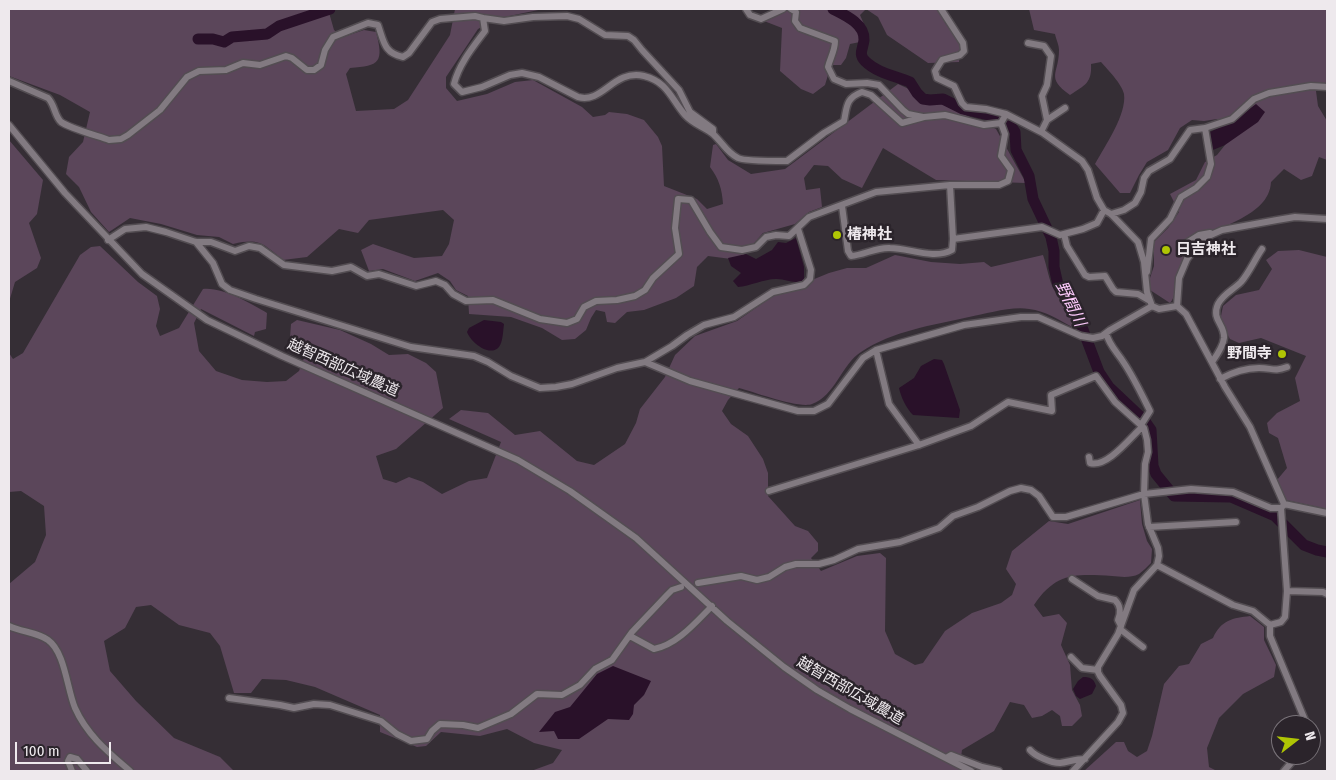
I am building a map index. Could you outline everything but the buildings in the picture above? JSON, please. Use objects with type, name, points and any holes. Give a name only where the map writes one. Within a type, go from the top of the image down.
[{"type":"street","points":[[746,9],[750,15],[761,19],[783,9]]},
{"type":"street","points":[[791,9],[796,12],[795,21],[800,28],[835,42],[835,48],[830,57],[828,67],[834,79],[846,84],[867,83],[879,85],[908,114],[924,117]]},
{"type":"street","points":[[941,9],[963,43],[964,52],[942,60],[935,71],[937,78],[954,86],[966,107],[986,108],[1006,114],[1040,132],[1082,162],[1088,170],[1097,198],[1104,210],[1111,214],[1138,242],[1144,262],[1147,292],[1151,303]]},
{"type":"street","points":[[9,81],[48,98],[52,102],[57,116],[62,123],[109,140],[114,140],[128,135],[160,110],[187,77],[199,71],[226,70],[244,63],[260,64],[286,56],[292,58],[307,70],[314,70],[321,65],[325,50],[333,37],[368,23],[378,25],[387,50],[394,55],[403,57],[409,53],[432,22],[440,19],[475,16],[504,21],[533,17],[567,16],[579,19],[605,35],[628,36],[634,40],[679,90],[690,112],[713,129],[713,134]]},
{"type":"street","points":[[483,18],[486,26],[485,31],[471,50],[454,84],[462,92],[482,87],[510,75],[522,73],[539,77],[585,99],[593,98],[612,83],[627,76],[644,76],[660,83],[670,92],[685,115],[697,126],[713,134],[728,152],[740,159],[787,161],[824,133],[844,121],[847,105],[852,96],[862,92],[871,95],[902,123],[924,117],[945,115],[984,125],[1001,123]]},
{"type":"street","points":[[1028,43],[1044,46],[1051,56],[1047,85],[1042,96],[1047,120]]},
{"type":"street","points":[[1111,214],[1124,210],[1135,203],[1141,192],[1144,178],[1149,171],[1170,159],[1190,130],[1205,128],[1232,119],[1254,99],[1269,93],[1311,86],[1327,87]]},
{"type":"street","points":[[1040,132],[1047,120],[1066,108]]},
{"type":"street","points":[[108,240],[126,229],[146,227],[196,242],[211,242],[235,252],[249,246],[260,248],[284,265],[332,271],[351,267],[367,276],[379,274],[416,286],[436,281],[445,285],[453,294],[466,301],[493,300],[540,319],[566,324],[577,319],[584,308],[596,301],[618,300],[634,296],[645,290],[653,278],[679,254],[675,228],[675,212],[678,199],[691,200],[710,232],[722,247],[742,250],[756,247],[766,237],[776,235],[789,236],[809,217],[876,192],[950,184],[999,186],[1008,181],[1011,170],[1001,156],[1005,134],[1001,123],[1006,114]]},
{"type":"street","name":"越智西部広域農道","points":[[9,125],[40,164],[108,240],[142,274],[207,320],[282,356],[518,460],[570,490],[636,538],[727,620],[784,667],[817,690],[850,709],[971,771]]},
{"type":"street","points":[[1146,278],[1150,262],[1151,239],[1170,219],[1181,197],[1196,188],[1207,177],[1211,164],[1205,128]]},
{"type":"street","points":[[842,206],[848,251],[851,256],[888,248],[946,254],[952,250],[953,239],[950,184]]},
{"type":"street","points":[[953,239],[1042,227],[1060,235],[1097,223],[1104,210]]},
{"type":"street","points":[[1180,247],[1199,235],[1296,217],[1327,219]]},
{"type":"street","points":[[196,242],[212,263],[222,284],[230,290],[411,347],[474,356],[518,380],[540,388],[556,388],[617,368],[645,362],[704,325],[734,317],[773,292],[804,285],[810,279],[811,270],[798,229]]},
{"type":"street","points":[[1177,306],[1179,278],[1186,260],[1204,238],[1218,232]]},
{"type":"street","points":[[1064,234],[1067,246],[1085,275],[1089,277],[1105,276],[1116,292],[1138,294],[1159,309],[1177,306]]},
{"type":"street","points":[[1212,362],[1220,350],[1224,338],[1216,318],[1217,306],[1222,298],[1241,282],[1262,249]]},
{"type":"street","points":[[645,362],[690,381],[798,411],[814,411],[828,404],[863,358],[876,350],[964,325],[1021,317],[1038,317],[1081,336],[1093,338],[1102,336],[1151,303]]},
{"type":"street","points":[[1177,306],[1186,314],[1220,378],[1250,427],[1282,506],[1287,591],[1285,618],[1280,622],[1270,625]]},
{"type":"street","points":[[1089,457],[1090,463],[1105,462],[1141,426],[1150,411],[1126,365],[1108,342],[1106,332]]},
{"type":"street","points":[[876,350],[889,404],[919,445]]},
{"type":"street","points":[[1220,378],[1239,371],[1265,368],[1277,371],[1287,367]]},
{"type":"street","points":[[769,491],[919,445],[971,426],[1008,402],[1052,411],[1051,395],[1096,376],[1116,402],[1141,426],[1148,440],[1144,494],[1149,527],[1158,548],[1157,565],[1134,590],[1118,634],[1104,656],[1098,670],[1100,676],[1121,705],[1123,713],[1118,722],[1073,771]]},
{"type":"street","points":[[698,583],[741,576],[757,580],[769,577],[785,567],[796,564],[819,564],[834,560],[858,549],[900,542],[939,528],[953,516],[1021,488],[1031,490],[1038,496],[1053,517],[1066,517],[1144,494],[1191,490],[1233,492],[1271,508],[1282,506],[1327,513]]},
{"type":"street","points":[[1149,527],[1236,522]]},
{"type":"street","points":[[1157,565],[1233,605],[1253,611],[1270,625]]},
{"type":"street","points":[[1072,579],[1098,596],[1114,600],[1121,612],[1118,620],[1120,627],[1143,647]]},
{"type":"street","points":[[229,698],[294,708],[314,704],[330,706],[381,721],[397,734],[411,741],[427,738],[440,724],[478,728],[511,714],[537,694],[562,695],[580,685],[595,670],[612,660],[630,636],[672,590],[681,587]]},
{"type":"street","points":[[1287,591],[1323,592],[1327,594]]},
{"type":"street","points":[[630,636],[654,649],[663,647],[692,626],[712,606]]},
{"type":"street","points":[[1270,625],[1270,636],[1303,715]]},
{"type":"street","points":[[9,626],[18,631],[50,641],[57,651],[75,708],[84,725],[104,749],[130,771]]},
{"type":"street","points":[[1071,657],[1082,668],[1098,670]]},
{"type":"street","points":[[1030,750],[1058,763],[1084,759]]},
{"type":"street","points":[[946,758],[951,755],[982,767],[999,771]]},
{"type":"street","points":[[72,771],[68,761],[70,757],[77,759],[87,771]]},
{"type":"shaded area","points":[[9,9],[328,9],[334,30],[343,37],[364,30],[376,32],[380,50],[377,60],[374,64],[368,66],[350,68],[346,74],[356,111],[394,109],[408,100],[450,35],[455,9],[543,9],[495,19],[478,29],[446,77],[446,88],[457,101],[487,94],[515,82],[533,80],[582,107],[593,117],[605,115],[609,112],[627,114],[644,120],[658,137],[662,146],[664,186],[697,199],[707,209],[723,204],[720,184],[710,167],[713,145],[716,144],[728,160],[751,174],[785,169],[898,84],[996,129],[1026,183],[936,180],[883,148],[862,188],[842,179],[828,166],[814,165],[804,178],[806,190],[820,188],[822,207],[809,212],[795,224],[763,233],[739,260],[708,256],[697,267],[694,286],[676,298],[644,310],[627,312],[615,323],[607,322],[605,312],[596,310],[586,330],[575,339],[562,340],[542,328],[511,317],[469,314],[468,296],[456,290],[450,281],[438,273],[415,281],[383,269],[369,271],[361,250],[373,244],[414,258],[442,256],[449,244],[454,220],[443,210],[369,220],[358,233],[339,229],[307,257],[283,260],[260,243],[242,242],[233,244],[219,237],[197,235],[161,224],[130,218],[109,232],[91,212],[79,187],[66,174],[69,157],[83,142],[90,112],[60,95],[9,76]]},
{"type":"shaded area","points":[[789,9],[866,9],[860,15],[867,31],[860,42],[850,44],[846,58],[841,65],[831,65],[825,85],[813,94],[801,89],[780,71],[782,28],[764,21]]},
{"type":"shaded area","points":[[866,9],[944,9],[945,23],[961,43],[959,62],[928,63],[887,35],[878,17]]},
{"type":"shaded area","points":[[1029,9],[1327,9],[1327,86],[1316,91],[1318,106],[1327,121],[1327,160],[1319,157],[1312,176],[1301,180],[1284,169],[1271,182],[1268,194],[1252,212],[1215,231],[1194,245],[1180,266],[1175,281],[1174,295],[1170,303],[1150,290],[1149,281],[1154,266],[1154,242],[1168,228],[1179,212],[1170,194],[1196,180],[1205,162],[1217,155],[1225,145],[1227,127],[1217,119],[1192,120],[1180,128],[1168,150],[1147,162],[1130,193],[1120,193],[1095,164],[1119,120],[1124,102],[1123,90],[1101,62],[1091,64],[1089,80],[1080,89],[1070,95],[1062,89],[1055,75],[1059,46],[1055,34],[1034,30]]},
{"type":"shaded area","points":[[1256,104],[1265,112],[1258,122],[1225,145],[1213,150],[1210,132],[1231,122]]},
{"type":"shaded area","points":[[9,140],[43,180],[37,214],[29,223],[41,258],[37,268],[15,282],[9,302]]},
{"type":"shaded area","points":[[796,238],[804,267],[804,280],[794,282],[773,279],[738,287],[733,281],[741,273],[731,266],[728,258],[746,254],[756,259],[772,250],[778,242],[786,243]]},
{"type":"shaded area","points":[[100,246],[138,282],[157,296],[160,309],[156,326],[160,336],[179,328],[203,289],[219,290],[228,293],[245,300],[267,313],[266,329],[255,332],[254,336],[201,309],[194,323],[199,351],[216,371],[242,380],[286,381],[299,371],[304,358],[289,351],[291,324],[297,320],[340,330],[371,344],[389,355],[408,354],[426,363],[436,372],[443,408],[396,449],[376,456],[383,479],[396,483],[409,477],[423,482],[442,494],[469,481],[487,478],[501,442],[449,419],[461,410],[488,413],[515,435],[540,431],[577,461],[594,465],[625,444],[636,423],[640,409],[665,377],[675,355],[695,336],[737,321],[773,296],[829,273],[847,268],[866,268],[895,255],[931,262],[960,264],[984,262],[991,267],[1043,255],[1052,286],[1076,325],[1074,328],[1047,314],[1022,308],[927,326],[886,339],[861,352],[854,357],[827,394],[812,404],[788,402],[739,388],[728,400],[722,411],[731,424],[748,436],[763,459],[768,473],[768,496],[795,526],[808,531],[818,543],[818,551],[811,558],[821,571],[857,556],[880,553],[886,558],[885,631],[895,654],[915,665],[923,663],[945,631],[972,613],[1001,603],[1012,595],[1016,584],[1006,569],[1012,551],[1049,521],[1068,524],[1140,500],[1142,524],[1147,541],[1152,549],[1151,563],[1139,574],[1133,576],[1088,575],[1068,577],[1050,586],[1042,594],[1034,605],[1043,617],[1059,614],[1067,623],[1061,645],[1070,665],[1072,690],[1080,705],[1082,716],[1072,726],[1062,726],[1060,716],[1052,710],[1042,716],[1032,718],[1024,705],[1010,702],[994,731],[962,750],[959,771],[531,771],[553,763],[562,750],[534,743],[507,729],[480,736],[441,732],[426,746],[417,747],[380,732],[380,715],[315,687],[286,680],[262,679],[251,693],[234,693],[220,646],[210,633],[179,625],[151,605],[136,607],[125,628],[104,641],[110,671],[136,701],[174,738],[220,757],[234,771],[9,771],[9,584],[35,562],[46,535],[44,506],[21,491],[9,492],[9,353],[13,359],[23,353],[80,255],[91,247]]},
{"type":"shaded area","points":[[1299,250],[1327,257],[1327,509],[1286,500],[1277,480],[1287,468],[1278,438],[1269,433],[1267,423],[1277,413],[1300,401],[1295,378],[1306,356],[1261,338],[1239,343],[1230,339],[1220,321],[1223,306],[1236,295],[1259,290],[1272,269],[1266,260],[1278,251]]},
{"type":"shaded area","points":[[484,320],[504,324],[501,342],[495,350],[490,351],[480,347],[467,332],[469,328]]},
{"type":"shaded area","points":[[934,359],[942,360],[944,364],[960,410],[959,418],[913,415],[902,399],[899,388],[914,378],[921,366]]},
{"type":"shaded area","points":[[1250,616],[1264,627],[1264,640],[1276,665],[1274,677],[1243,694],[1219,718],[1207,748],[1209,767],[1217,771],[1084,771],[1116,742],[1124,742],[1128,751],[1137,757],[1147,751],[1164,684],[1179,666],[1189,664],[1201,644],[1213,638],[1220,627],[1233,619]]},
{"type":"shaded area","points":[[613,666],[651,681],[644,695],[634,705],[633,714],[629,720],[608,719],[579,739],[558,739],[554,731],[539,732],[555,712],[570,707],[597,674]]},
{"type":"shaded area","points":[[1083,677],[1092,679],[1096,686],[1092,694],[1080,699],[1076,696],[1073,689]]},
{"type":"waterway","name":"野間川","points":[[198,39],[213,39],[224,42],[232,37],[267,34],[279,26],[330,9]]},
{"type":"waterway","name":"野間川","points":[[833,9],[853,21],[861,29],[864,40],[861,51],[862,56],[870,65],[910,82],[923,99],[943,99],[963,109],[997,117],[1009,123],[1015,132],[1016,150],[1029,176],[1033,199],[1051,237],[1058,285],[1077,314],[1099,372],[1109,387],[1144,420],[1151,430],[1153,466],[1156,474],[1174,496],[1231,497],[1275,516],[1304,545],[1327,552]]},
{"type":"place","name":"椿神社","points":[[837,235]]},
{"type":"place","name":"日吉神社","points":[[1166,250]]},
{"type":"place","name":"野間寺","points":[[1282,354]]}]
